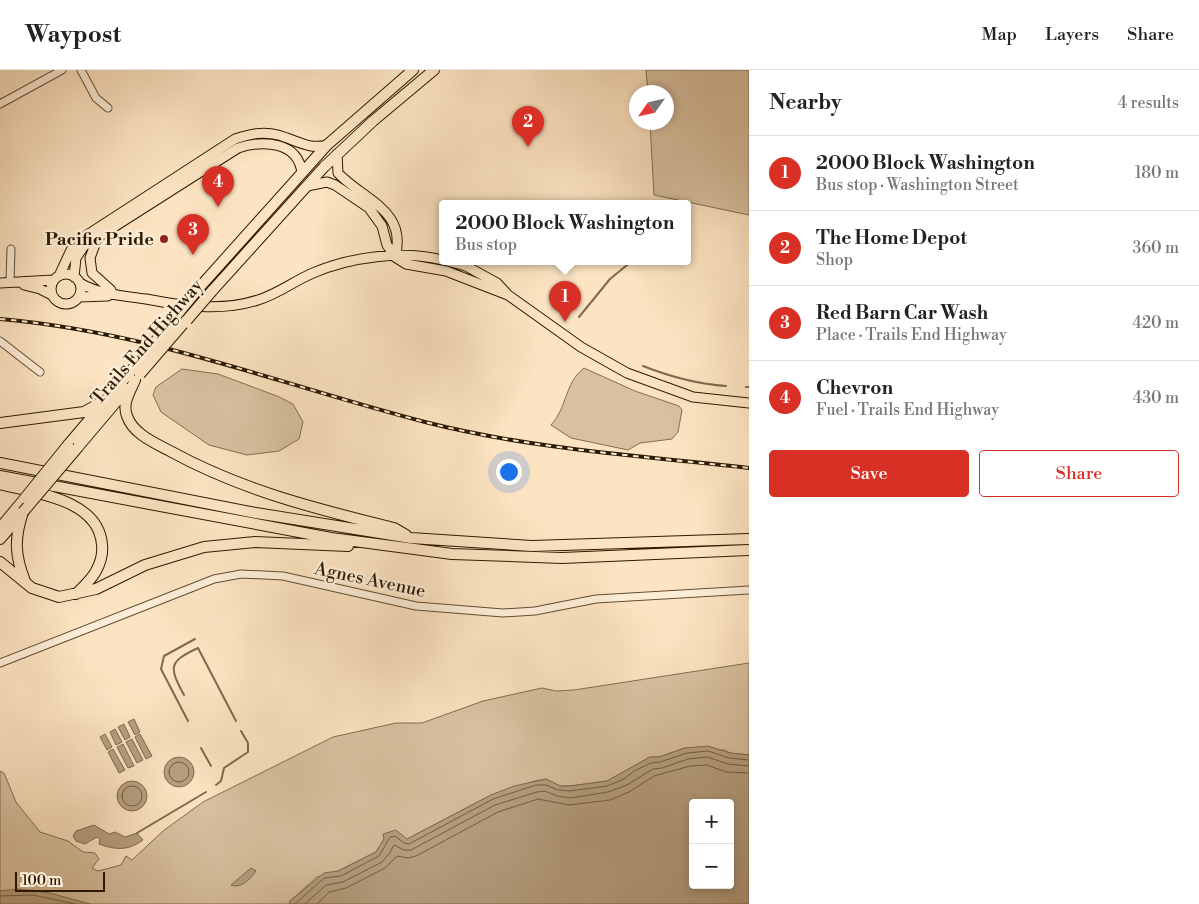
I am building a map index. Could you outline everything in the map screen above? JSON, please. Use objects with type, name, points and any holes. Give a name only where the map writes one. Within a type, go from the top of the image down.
[{"type":"highway","name":"Trails End Highway","points":[[0,539],[19,512],[73,446],[178,322],[198,289],[327,145],[413,70]]},
{"type":"highway","name":"Trails End Highway","points":[[73,446],[106,400],[135,375],[178,322],[212,291],[337,154],[434,70]]},
{"type":"highway","points":[[135,375],[126,400],[126,416],[135,429],[158,445],[239,484],[312,508],[394,528],[410,538]]},
{"type":"highway","points":[[0,423],[84,412],[106,400]]},
{"type":"highway","points":[[0,463],[256,513],[410,538],[532,546],[749,540]]},
{"type":"highway","points":[[0,476],[197,514],[399,548],[452,554],[537,558],[749,550]]},
{"type":"highway","points":[[0,484],[74,506],[94,522],[102,540],[102,559],[94,575],[76,594]]},
{"type":"highway","name":"Trails End Highway","points":[[0,528],[19,512]]},
{"type":"highway","points":[[19,512],[15,549],[26,584]]},
{"type":"highway","points":[[0,562],[26,584],[48,595],[67,596],[96,589],[164,558],[192,549],[223,544],[255,542],[399,548]]},
{"type":"main road","points":[[52,295],[51,287],[72,250],[87,235],[235,139],[257,133],[277,135],[308,147],[327,145]]},
{"type":"main road","points":[[79,296],[76,258],[84,246],[225,155],[247,144],[266,143],[285,147],[297,157],[302,173]]},
{"type":"main road","points":[[337,154],[338,173],[378,205],[390,219],[398,245],[395,257]]},
{"type":"main road","points":[[307,186],[327,182],[335,185],[369,208],[382,226],[387,245],[395,257],[406,264],[458,275],[492,291],[508,295]]},
{"type":"main road","points":[[97,239],[90,258],[92,274],[98,281],[118,295]]},
{"type":"main road","points":[[10,282],[40,289],[52,295],[58,302],[67,304],[79,296],[118,295],[210,308],[238,304],[273,294],[312,273],[334,265],[362,259],[395,257],[406,254],[439,260]]},
{"type":"main road","points":[[462,265],[493,280],[508,295],[581,347],[627,373],[693,397],[749,403]]},
{"type":"main road","points":[[0,283],[56,278],[67,274],[77,280],[118,295]]},
{"type":"street","points":[[0,104],[62,70]]},
{"type":"street","points":[[81,70],[96,98],[108,108]]},
{"type":"street","points":[[10,282],[11,249]]},
{"type":"street","points":[[0,341],[40,372]]},
{"type":"street","name":"Agnes Avenue","points":[[0,663],[214,579],[242,574],[282,576],[416,606],[503,612],[535,611],[604,598],[749,590]]},
{"type":"shaded area","points":[[646,70],[749,70],[749,215],[691,203],[691,200],[678,200],[654,195],[650,130],[674,130],[674,85],[647,85]]},
{"type":"shaded area","points":[[584,368],[635,391],[679,406],[682,410],[678,432],[672,439],[640,443],[628,450],[571,438],[551,425],[561,410],[573,381]]},
{"type":"shaded area","points":[[182,369],[218,374],[293,404],[303,422],[299,439],[279,451],[247,455],[209,445],[161,412],[153,395],[156,387]]},
{"type":"shaded area","points":[[749,663],[749,755],[730,753],[725,750],[685,748],[659,757],[650,757],[607,781],[560,786],[546,779],[491,795],[407,839],[384,839],[376,852],[338,871],[317,877],[290,901],[290,904],[90,904],[33,890],[0,891],[0,771],[4,773],[16,802],[40,832],[68,841],[83,852],[95,853],[99,859],[92,868],[98,871],[121,865],[126,856],[132,860],[163,831],[203,802],[333,737],[396,723],[422,723],[483,701],[542,688],[556,691],[574,690]]},
{"type":"water","points":[[134,719],[140,732],[135,735],[128,722]]},
{"type":"water","points":[[124,724],[130,737],[125,740],[118,727]]},
{"type":"water","points":[[115,729],[122,742],[116,745],[110,732]]},
{"type":"water","points":[[105,734],[112,747],[107,750],[100,737]]},
{"type":"water","points":[[140,734],[152,756],[146,759],[135,737]]},
{"type":"water","points":[[132,739],[143,760],[137,763],[126,742]]},
{"type":"water","points":[[123,744],[134,766],[128,768],[117,747]]},
{"type":"water","points":[[708,746],[730,753],[749,755],[749,904],[290,904],[290,901],[324,873],[338,871],[376,852],[384,839],[383,834],[396,830],[407,839],[491,795],[514,786],[546,779],[560,786],[607,781],[650,757],[659,757],[685,748]]},
{"type":"water","points":[[113,749],[125,770],[119,773],[108,752]]},
{"type":"water","points":[[179,757],[190,761],[194,772],[190,783],[179,787],[168,783],[164,772],[168,761]]},
{"type":"water","points":[[132,781],[143,785],[147,796],[143,807],[132,811],[121,807],[117,796],[121,785]]},
{"type":"water","points":[[94,825],[109,834],[115,832],[125,837],[137,833],[143,840],[127,848],[99,844],[100,839],[97,837],[85,844],[76,841],[73,836],[76,831]]},
{"type":"water","points":[[251,868],[256,871],[248,880],[239,886],[231,885]]},
{"type":"water","points":[[18,889],[50,893],[90,904],[0,904],[0,891]]},
{"type":"waterway","points":[[579,317],[610,279],[627,265]]},
{"type":"waterway","points":[[643,366],[704,384],[726,386]]},
{"type":"waterway","points":[[188,721],[161,669],[164,656],[195,639]]},
{"type":"waterway","points":[[184,695],[176,678],[174,666],[181,657],[198,648],[236,721]]},
{"type":"waterway","points":[[216,785],[221,781],[224,768],[248,752],[248,743],[241,731]]},
{"type":"waterway","points":[[201,748],[211,766]]},
{"type":"waterway","points":[[137,833],[206,792]]},
{"type":"railway","points":[[0,319],[110,335],[215,362],[425,422],[505,439],[586,451],[749,468]]},
{"type":"place","name":"The Home Depot","points":[[528,147]]},
{"type":"place","name":"Chevron","points":[[218,207]]},
{"type":"place","name":"Pacific Pride","points":[[164,239]]},
{"type":"place","name":"Red Barn Car Wash","points":[[193,255]]},
{"type":"place","name":"2000 Block Washington","points":[[565,322]]}]
